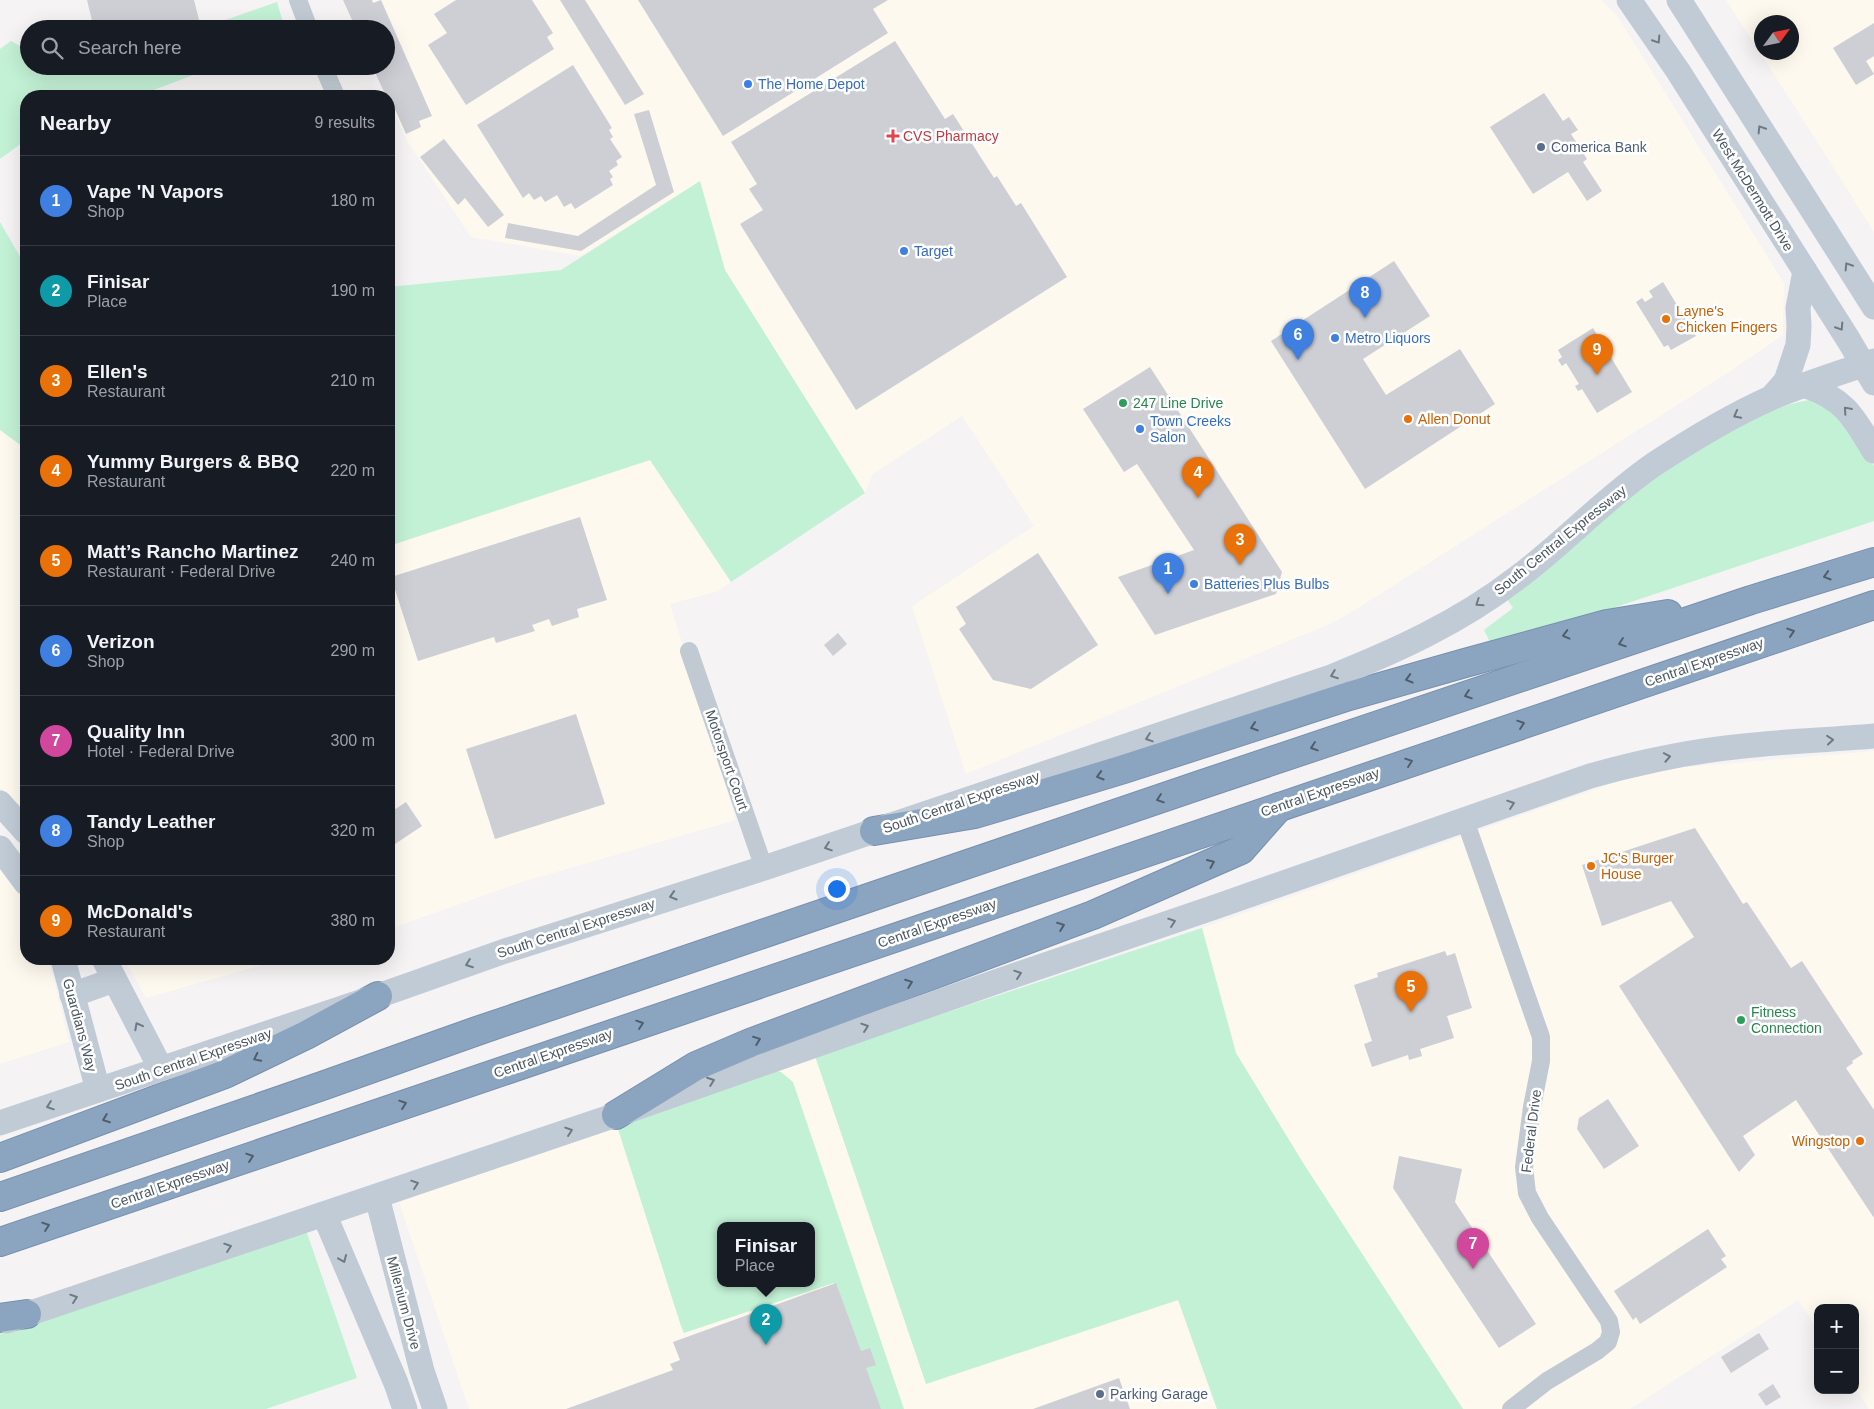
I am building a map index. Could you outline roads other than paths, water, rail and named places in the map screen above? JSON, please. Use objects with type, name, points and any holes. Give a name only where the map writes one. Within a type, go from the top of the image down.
[{"type":"highway","points":[[0,1196],[477,1031],[1751,600],[1874,562]]},
{"type":"highway","points":[[874,831],[975,814],[1124,769],[1349,696],[1606,624],[1751,600]]},
{"type":"highway","name":"Central Expressway","points":[[0,1242],[1874,605]]},
{"type":"highway","points":[[616,1115],[696,1066],[750,1043],[1093,915],[1241,850],[1280,806]]},
{"type":"highway","points":[[0,1158],[225,1074],[306,1035],[378,996]]},
{"type":"highway","points":[[0,1318],[27,1314]]},
{"type":"main road","name":"West McDermott Drive","points":[[1629,0],[1678,71],[1804,271],[1870,370]]},
{"type":"main road","points":[[1678,0],[1874,307]]},
{"type":"main road","points":[[1772,398],[1786,381],[1798,345],[1800,326],[1798,308],[1804,271]]},
{"type":"main road","name":"South Central Expressway","points":[[0,1123],[378,996],[504,951],[764,868],[1331,677],[1426,636],[1468,611],[1516,579],[1652,466],[1726,420],[1772,398],[1806,386],[1870,370]]},
{"type":"main road","points":[[1806,386],[1826,393],[1841,403],[1852,416],[1874,451]]},
{"type":"main road","points":[[0,1323],[616,1115],[1590,776],[1628,765],[1664,758],[1745,746],[1874,736]]},
{"type":"main road","points":[[0,804],[20,826]]},
{"type":"main road","points":[[0,848],[20,875]]},
{"type":"main road","name":"Guardians Way","points":[[64,965],[98,1090]]},
{"type":"main road","points":[[72,995],[109,969],[161,1069]]},
{"type":"main road","name":"Millenium Drive","points":[[376,1197],[422,1370],[435,1409]]},
{"type":"main road","points":[[324,1214],[405,1409]]},
{"type":"main road","points":[[360,1298],[399,1284]]},
{"type":"street","points":[[298,0],[306,20]]},
{"type":"street","points":[[328,75],[334,90]]},
{"type":"street","name":"Motorsport Court","points":[[689,651],[764,868]]},
{"type":"street","name":"Federal Drive","points":[[1465,820],[1541,1037],[1541,1061],[1532,1106],[1524,1167],[1527,1193],[1540,1218],[1608,1321],[1611,1332],[1608,1342],[1598,1351],[1547,1381],[1511,1409]]},
{"type":"place","name":"The Home Depot","points":[[748,84]]},
{"type":"place","name":"CVS Pharmacy","points":[[893,136]]},
{"type":"place","name":"Comerica Bank","points":[[1541,147]]},
{"type":"place","name":"Target","points":[[904,251]]},
{"type":"place","name":"Tandy Leather","points":[[1365,318]]},
{"type":"place","name":"Layne's Chicken Fingers","points":[[1666,319]]},
{"type":"place","name":"Metro Liquors","points":[[1335,338]]},
{"type":"place","name":"Verizon","points":[[1298,360]]},
{"type":"place","name":"McDonald's","points":[[1597,375]]},
{"type":"place","name":"247 Line Drive","points":[[1123,403]]},
{"type":"place","name":"Allen Donut","points":[[1408,419]]},
{"type":"place","name":"Town Creeks Salon","points":[[1140,429]]},
{"type":"place","name":"Yummy Burgers & BBQ","points":[[1198,498]]},
{"type":"place","name":"Ellen's","points":[[1240,565]]},
{"type":"place","name":"Batteries Plus Bulbs","points":[[1194,584]]},
{"type":"place","name":"Vape 'N Vapors","points":[[1168,594]]},
{"type":"place","name":"JC's Burger House","points":[[1591,866]]},
{"type":"place","name":"Matt’s Rancho Martinez","points":[[1411,1012]]},
{"type":"place","name":"Fitness Connection","points":[[1741,1020]]},
{"type":"place","name":"Wingstop","points":[[1860,1141]]},
{"type":"place","name":"Quality Inn","points":[[1473,1269]]},
{"type":"place","name":"Finisar","points":[[766,1345]]},
{"type":"place","name":"Parking Garage","points":[[1100,1394]]}]
